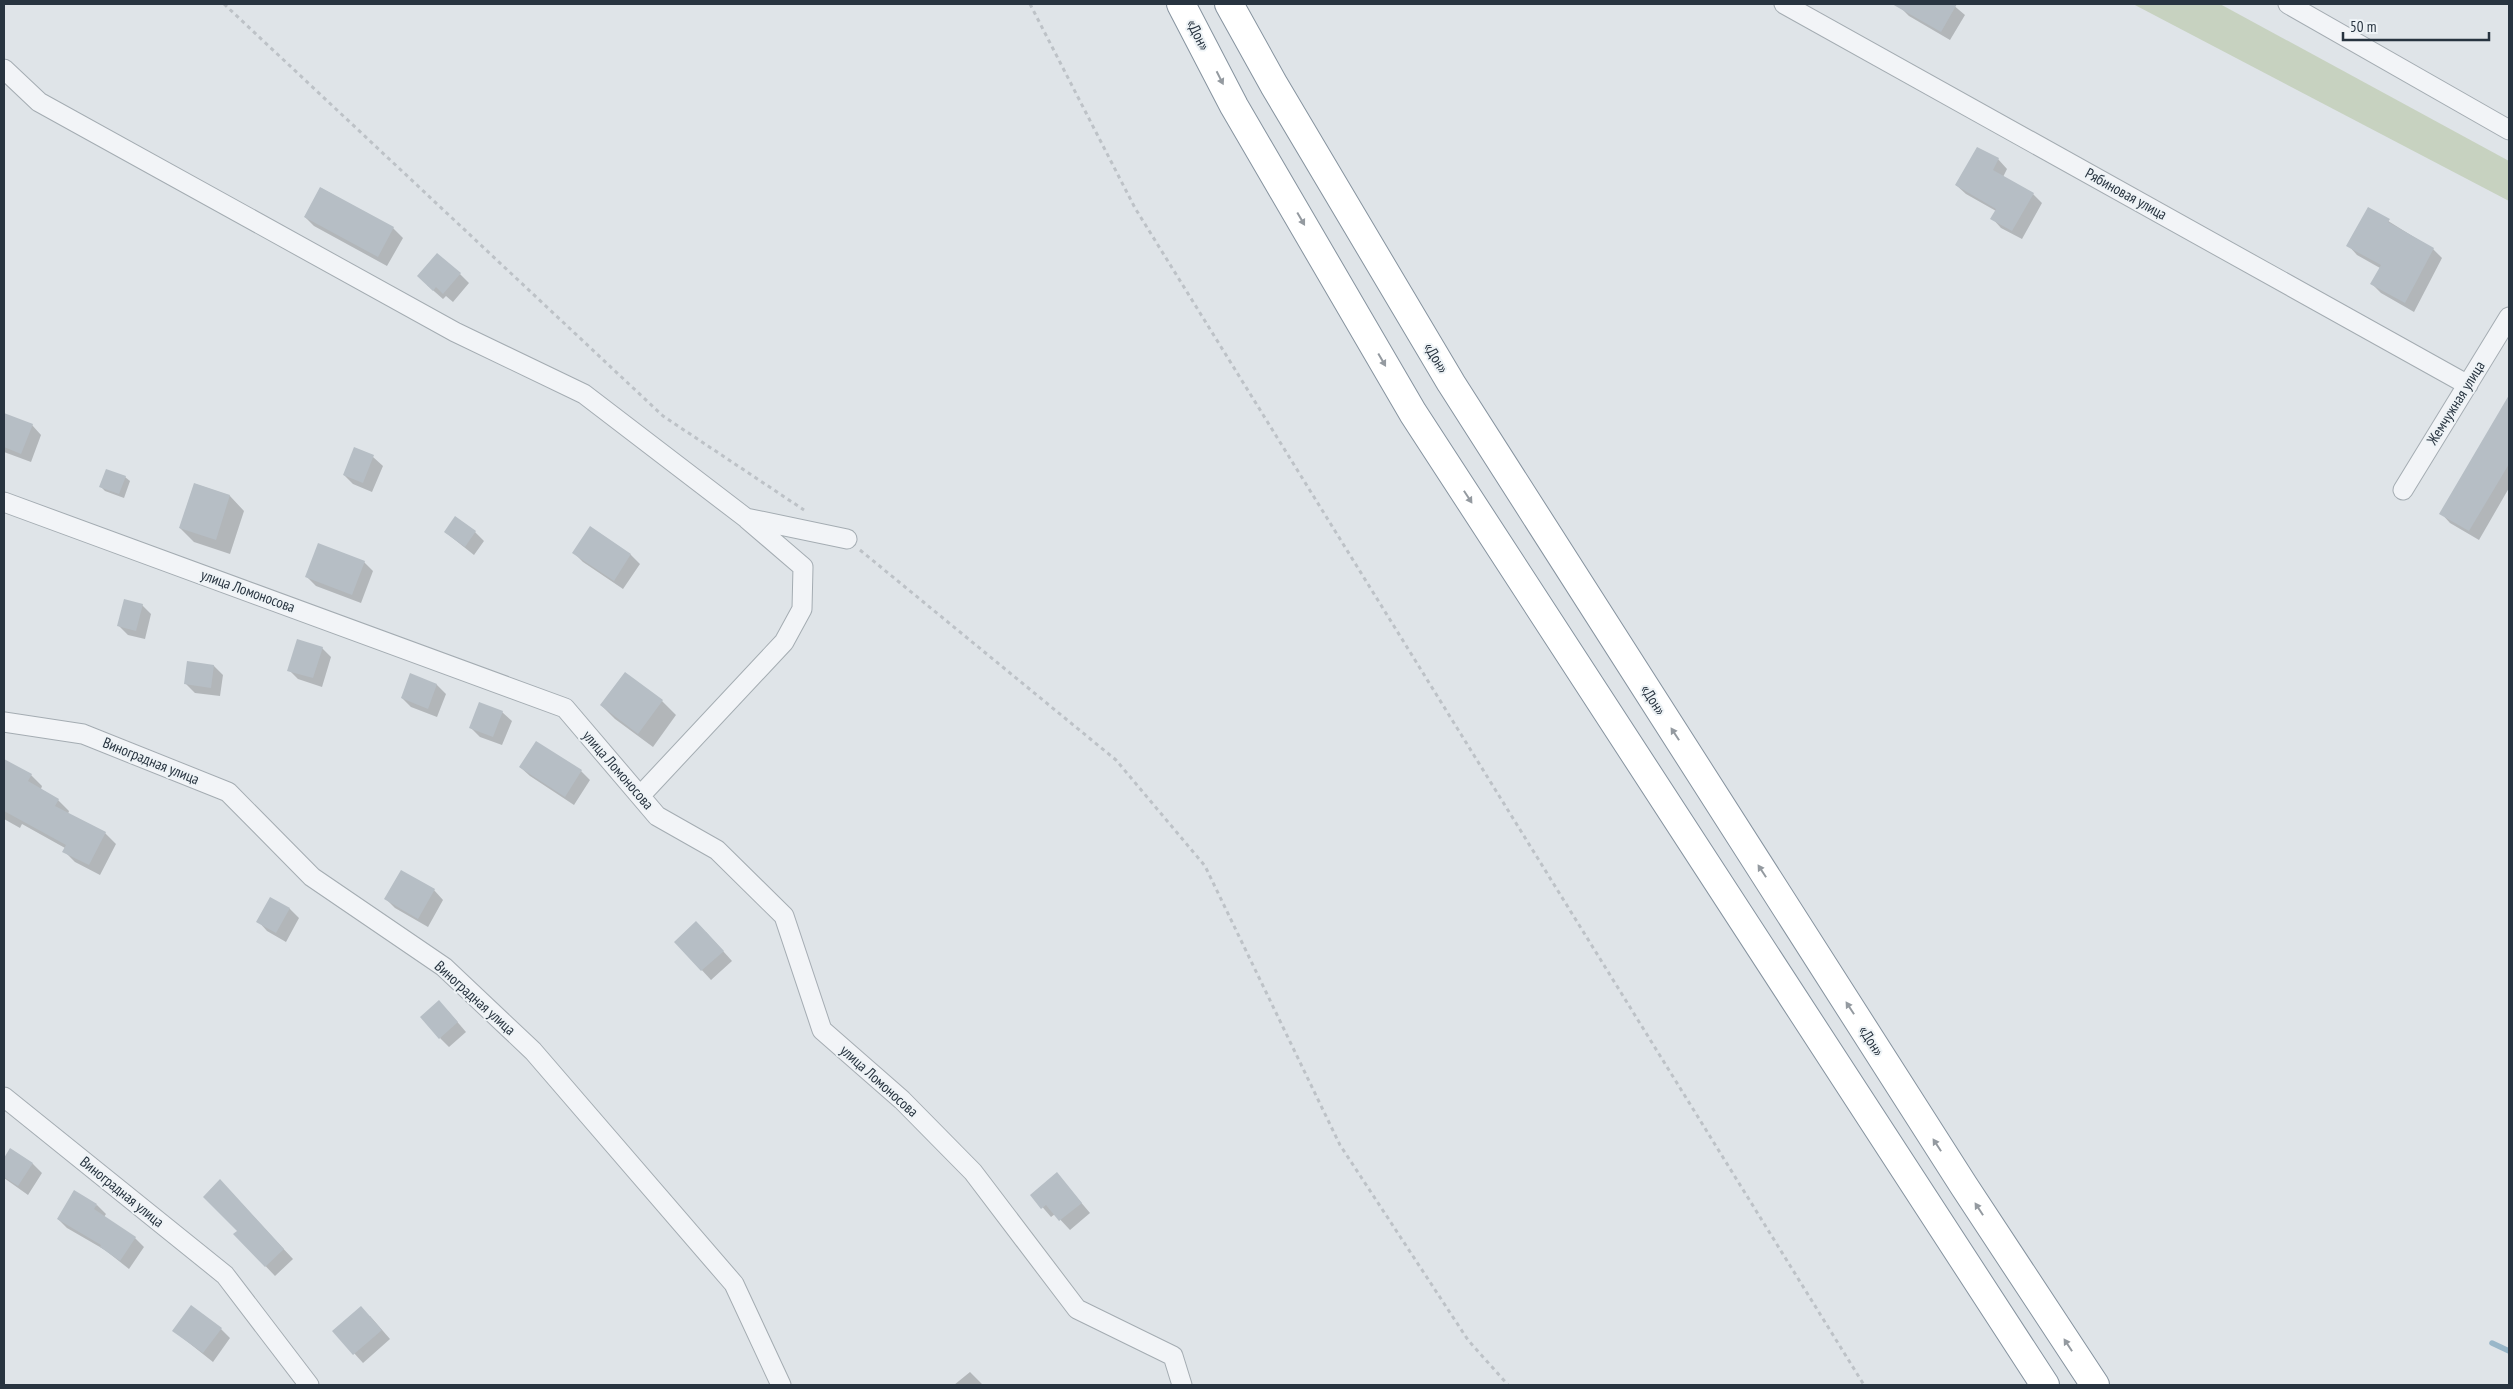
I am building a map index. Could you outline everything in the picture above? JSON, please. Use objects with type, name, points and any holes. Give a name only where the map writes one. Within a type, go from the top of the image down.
[{"type":"highway","name":"«Дон»","points":[[1182,4],[1234,106],[1414,413],[2045,1385]]},
{"type":"highway","name":"«Дон»","points":[[1229,4],[1274,86],[1450,383],[1948,1161],[2095,1385]]},
{"type":"street","name":"Рябиновая улица","points":[[1784,4],[2468,385]]},
{"type":"street","points":[[2288,4],[2509,130]]},
{"type":"street","points":[[4,69],[39,102],[455,332],[584,394],[746,518],[803,567],[802,609],[784,642],[640,796]]},
{"type":"street","name":"Жемчужная улица","points":[[2403,490],[2509,317]]},
{"type":"street","name":"улица Ломоносова","points":[[4,502],[565,708],[657,816],[717,850],[784,916],[822,1030],[902,1100],[974,1172],[1077,1309],[1173,1356],[1182,1385]]},
{"type":"street","points":[[746,518],[847,539]]},
{"type":"street","name":"Виноградная улица","points":[[4,722],[83,734],[228,792],[312,877],[444,967],[533,1051],[734,1284],[781,1385]]},
{"type":"street","name":"Виноградная улица","points":[[4,1097],[225,1275],[310,1385]]},
{"type":"path","points":[[224,4],[663,416],[809,513]]},
{"type":"path","points":[[1030,4],[1135,208],[1864,1385]]},
{"type":"path","points":[[847,539],[1116,760],[1205,866],[1340,1145],[1468,1340],[1508,1385]]},
{"type":"green space","points":[[2133,4],[2220,4],[2509,161],[2509,201]]},
{"type":"building","points":[[1892,4],[1957,4],[1941,32]]},
{"type":"building","points":[[1977,147],[1999,158],[1993,170],[2034,193],[2012,231],[1990,219],[1996,209],[1955,185]]},
{"type":"building","points":[[320,187],[394,227],[378,257],[304,217]]},
{"type":"building","points":[[2368,207],[2390,219],[2388,222],[2434,248],[2405,303],[2370,284],[2381,265],[2346,246]]},
{"type":"building","points":[[437,253],[461,273],[443,294],[436,287],[433,291],[417,276]]},
{"type":"building","points":[[2509,395],[2509,464],[2469,531],[2439,514]]},
{"type":"building","points":[[4,413],[33,424],[21,454],[4,447]]},
{"type":"building","points":[[354,447],[374,455],[363,483],[343,475]]},
{"type":"building","points":[[106,469],[126,476],[119,494],[99,487]]},
{"type":"building","points":[[194,483],[230,495],[216,540],[179,528]]},
{"type":"building","points":[[455,516],[476,531],[465,547],[444,532]]},
{"type":"building","points":[[590,526],[631,554],[614,581],[572,553]]},
{"type":"building","points":[[318,543],[365,561],[352,595],[305,577]]},
{"type":"building","points":[[124,599],[143,604],[136,631],[117,626]]},
{"type":"building","points":[[297,639],[323,647],[313,678],[287,671]]},
{"type":"building","points":[[187,661],[214,665],[211,688],[184,684]]},
{"type":"building","points":[[625,672],[663,700],[638,734],[600,705]]},
{"type":"building","points":[[410,673],[437,684],[428,709],[401,698]]},
{"type":"building","points":[[479,702],[503,711],[493,737],[469,728]]},
{"type":"building","points":[[536,741],[582,770],[565,797],[519,767]]},
{"type":"building","points":[[4,759],[32,774],[28,781],[59,799],[55,806],[106,832],[89,865],[62,852],[66,845],[4,811]]},
{"type":"building","points":[[401,870],[435,889],[418,919],[384,899]]},
{"type":"building","points":[[270,897],[290,908],[276,933],[256,922]]},
{"type":"building","points":[[696,921],[724,951],[701,971],[674,942]]},
{"type":"building","points":[[439,1000],[458,1022],[439,1039],[420,1017]]},
{"type":"building","points":[[10,1148],[33,1163],[18,1186],[4,1177],[4,1158]]},
{"type":"building","points":[[1057,1172],[1082,1203],[1059,1221],[1046,1205],[1041,1209],[1030,1195]]},
{"type":"building","points":[[220,1179],[284,1249],[265,1267],[233,1234],[237,1231],[203,1197]]},
{"type":"building","points":[[74,1190],[97,1204],[94,1209],[136,1237],[120,1261],[100,1247],[101,1245],[57,1219]]},
{"type":"building","points":[[191,1305],[222,1328],[203,1353],[172,1331]]},
{"type":"building","points":[[361,1306],[382,1330],[353,1355],[332,1331]]},
{"type":"waterway","points":[[2492,1343],[2509,1351]]}]
